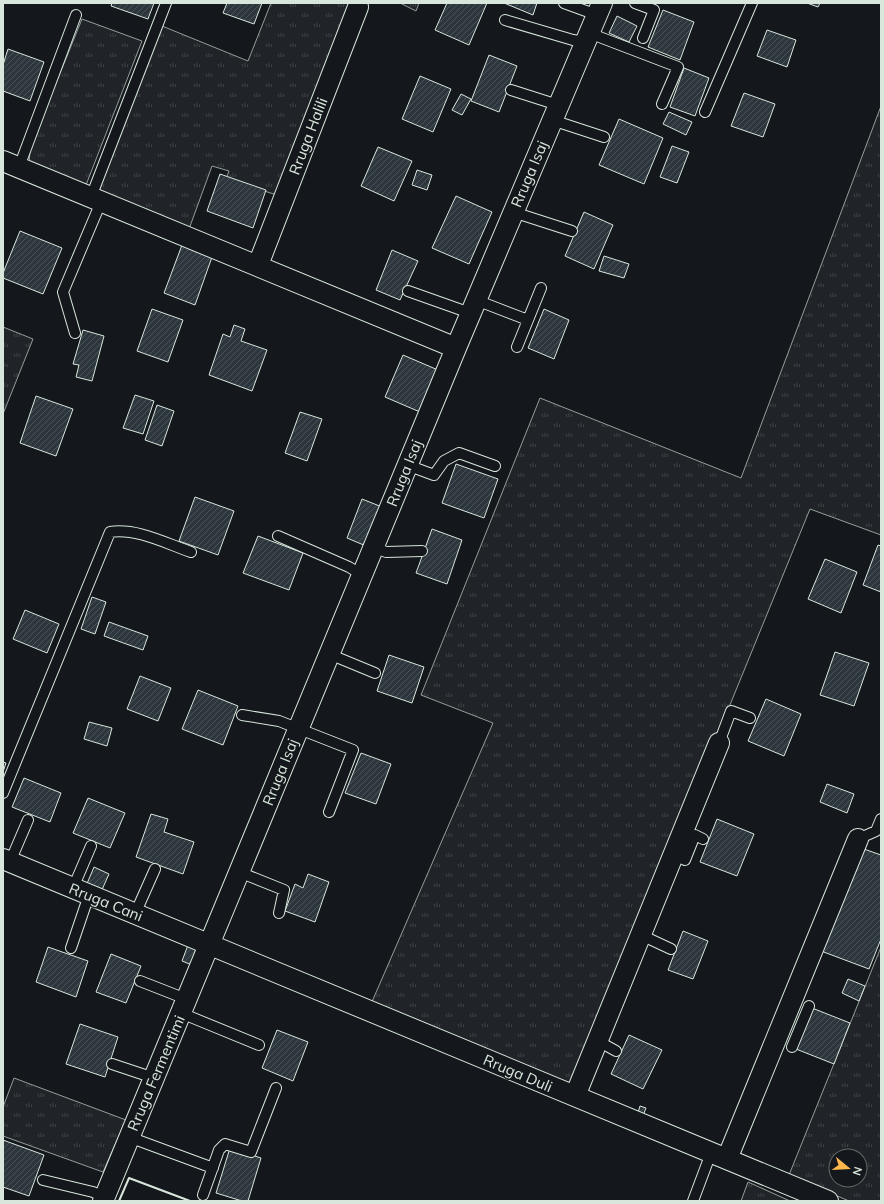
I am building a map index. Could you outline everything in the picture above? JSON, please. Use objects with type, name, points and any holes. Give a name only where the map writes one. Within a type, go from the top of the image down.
[{"type":"street","name":"Rruga Halili","points":[[258,265],[358,7]]},
{"type":"street","name":"Rruga Isaj","points":[[209,944],[407,465],[599,9]]},
{"type":"street","points":[[11,164],[456,348]]},
{"type":"street","points":[[575,1096],[719,743]]},
{"type":"street","points":[[719,1156],[793,1022],[858,839]]},
{"type":"street","name":"Rruga Cani","points":[[7,861],[209,944]]},
{"type":"street","name":"Rruga Fermentimi","points":[[104,1199],[209,944]]},
{"type":"street","name":"Rruga Duli","points":[[209,944],[828,1201]]},
{"type":"lane","points":[[75,333],[63,292],[166,3]]},
{"type":"lane","points":[[564,3],[599,9]]},
{"type":"lane","points":[[635,3],[654,10],[643,38]]},
{"type":"lane","points":[[705,112],[752,3]]},
{"type":"lane","points":[[11,164],[76,15]]},
{"type":"lane","points":[[505,20],[573,40],[587,37],[678,67],[662,104]]},
{"type":"lane","points":[[511,90],[604,137]]},
{"type":"lane","points":[[513,212],[572,231]]},
{"type":"lane","points":[[517,347],[541,288]]},
{"type":"lane","points":[[408,291],[528,320]]},
{"type":"lane","points":[[407,465],[434,475],[444,461],[459,453],[495,466]]},
{"type":"lane","points":[[3,793],[110,532],[123,530],[137,532],[191,552]]},
{"type":"lane","points":[[278,536],[349,567],[362,575]]},
{"type":"lane","points":[[373,547],[386,552],[422,551]]},
{"type":"lane","points":[[329,654],[375,673]]},
{"type":"lane","points":[[719,743],[731,711],[750,718]]},
{"type":"lane","points":[[242,715],[280,721],[353,750],[329,812]]},
{"type":"lane","points":[[858,839],[876,831],[881,819]]},
{"type":"lane","points":[[7,861],[28,820]]},
{"type":"lane","points":[[674,855],[685,860],[695,835],[703,839]]},
{"type":"lane","points":[[71,948],[91,846]]},
{"type":"lane","points":[[135,914],[155,868]]},
{"type":"lane","points":[[239,872],[284,890],[279,913]]},
{"type":"lane","points":[[641,935],[671,949]]},
{"type":"lane","points":[[140,981],[259,1045]]},
{"type":"lane","points":[[792,1047],[793,1022],[810,1006]]},
{"type":"lane","points":[[598,1041],[616,1051]]},
{"type":"lane","points":[[112,1064],[154,1078]]},
{"type":"lane","points":[[203,1195],[219,1150],[225,1144],[251,1152],[276,1088]]},
{"type":"lane","points":[[129,1137],[213,1168]]},
{"type":"lane","points":[[693,1201],[719,1156]]},
{"type":"lane","points":[[43,1180],[93,1192],[104,1199]]},
{"type":"green space","points":[[271,3],[350,3],[277,195],[226,179],[229,171],[212,166],[189,229],[102,195],[98,189],[162,26],[248,61]]},
{"type":"green space","points":[[400,3],[419,3],[416,11]]},
{"type":"green space","points":[[82,19],[142,41],[86,185],[29,165],[30,150],[37,130]]},
{"type":"green space","points":[[881,106],[881,535],[810,509],[580,1072],[569,1084],[371,1004],[493,723],[421,695],[540,398],[741,478]]},
{"type":"green space","points":[[3,327],[33,339],[3,414]]},
{"type":"green space","points":[[881,947],[881,1201],[849,1201],[789,1175]]},
{"type":"green space","points":[[14,1078],[126,1120],[103,1172],[3,1136],[3,1107]]},
{"type":"green space","points":[[748,1182],[790,1201],[741,1201]]},
{"type":"building","points":[[112,3],[154,3],[148,19],[111,6]]},
{"type":"building","points":[[227,3],[262,3],[254,24],[223,13]]},
{"type":"building","points":[[447,3],[487,3],[469,45],[435,30]]},
{"type":"building","points":[[504,3],[537,3],[533,15]]},
{"type":"building","points":[[807,3],[820,3],[818,7]]},
{"type":"building","points":[[663,10],[694,22],[680,60],[648,47]]},
{"type":"building","points":[[617,16],[637,26],[629,42],[609,33]]},
{"type":"building","points":[[767,30],[796,40],[787,67],[757,56]]},
{"type":"building","points":[[8,49],[44,62],[30,101],[3,91],[3,65]]},
{"type":"building","points":[[489,55],[517,66],[499,112],[471,101]]},
{"type":"building","points":[[684,68],[709,78],[695,116],[670,107]]},
{"type":"building","points":[[420,76],[451,89],[433,132],[402,119]]},
{"type":"building","points":[[744,93],[775,104],[763,137],[731,126]]},
{"type":"building","points":[[461,94],[471,99],[462,115],[452,110]]},
{"type":"building","points":[[669,112],[692,122],[686,135],[663,124]]},
{"type":"building","points":[[619,119],[663,138],[644,184],[599,165]]},
{"type":"building","points":[[672,146],[689,152],[677,183],[660,177]]},
{"type":"building","points":[[378,147],[412,161],[394,201],[361,186]]},
{"type":"building","points":[[417,170],[432,175],[427,190],[412,185]]},
{"type":"building","points":[[220,174],[266,190],[253,228],[207,211]]},
{"type":"building","points":[[456,196],[492,212],[469,264],[432,248]]},
{"type":"building","points":[[584,212],[613,225],[594,269],[565,256]]},
{"type":"building","points":[[20,231],[62,248],[43,294],[3,278],[3,273]]},
{"type":"building","points":[[182,245],[212,257],[195,305],[164,293]]},
{"type":"building","points":[[392,250],[418,261],[400,300],[376,290]]},
{"type":"building","points":[[604,256],[629,264],[624,278],[599,271]]},
{"type":"building","points":[[152,309],[183,320],[168,362],[137,351]]},
{"type":"building","points":[[544,309],[569,320],[554,359],[528,348]]},
{"type":"building","points":[[234,325],[245,329],[241,341],[267,350],[252,391],[209,375],[223,334],[230,337]]},
{"type":"building","points":[[83,330],[104,336],[92,381],[76,377],[79,365],[73,364]]},
{"type":"building","points":[[403,355],[438,370],[420,412],[385,397]]},
{"type":"building","points":[[135,395],[154,401],[143,434],[123,428]]},
{"type":"building","points":[[36,396],[73,409],[56,456],[20,443]]},
{"type":"building","points":[[157,405],[174,411],[162,446],[145,440]]},
{"type":"building","points":[[300,412],[322,419],[307,461],[285,453]]},
{"type":"building","points":[[456,464],[498,479],[484,518],[442,503]]},
{"type":"building","points":[[195,497],[234,511],[218,555],[179,541]]},
{"type":"building","points":[[362,499],[382,507],[366,546],[347,538]]},
{"type":"building","points":[[432,529],[462,540],[447,584],[416,573]]},
{"type":"building","points":[[258,536],[303,553],[289,590],[243,573]]},
{"type":"building","points":[[878,545],[881,546],[881,592],[863,585]]},
{"type":"building","points":[[825,559],[857,572],[841,613],[808,599]]},
{"type":"building","points":[[92,597],[106,602],[95,634],[81,629]]},
{"type":"building","points":[[25,610],[59,624],[47,653],[13,639]]},
{"type":"building","points":[[109,622],[148,636],[143,650],[104,636]]},
{"type":"building","points":[[835,652],[869,663],[854,706],[820,695]]},
{"type":"building","points":[[389,655],[424,667],[412,703],[377,691]]},
{"type":"building","points":[[140,676],[171,688],[158,721],[127,709]]},
{"type":"building","points":[[198,690],[238,706],[223,745],[182,729]]},
{"type":"building","points":[[766,699],[801,714],[784,756],[748,741]]},
{"type":"building","points":[[89,722],[112,728],[107,746],[84,739]]},
{"type":"building","points":[[361,753],[391,764],[376,804],[345,793]]},
{"type":"building","points":[[3,762],[6,763],[3,772]]},
{"type":"building","points":[[24,778],[61,793],[50,822],[12,807]]},
{"type":"building","points":[[827,784],[854,794],[847,813],[820,802]]},
{"type":"building","points":[[88,798],[125,813],[110,848],[73,833]]},
{"type":"building","points":[[151,814],[168,819],[164,832],[194,842],[183,874],[136,857]]},
{"type":"building","points":[[717,819],[754,834],[737,876],[700,862]]},
{"type":"building","points":[[861,848],[881,855],[881,939],[869,969],[821,951]]},
{"type":"building","points":[[94,867],[109,874],[101,892],[86,886]]},
{"type":"building","points":[[308,874],[329,882],[315,922],[285,911],[295,884],[303,888]]},
{"type":"building","points":[[683,931],[708,941],[693,979],[668,970]]},
{"type":"building","points":[[188,945],[199,949],[192,965],[182,961]]},
{"type":"building","points":[[48,947],[88,961],[76,997],[36,982]]},
{"type":"building","points":[[111,954],[141,966],[126,1003],[96,992]]},
{"type":"building","points":[[848,979],[865,986],[859,1001],[842,993]]},
{"type":"building","points":[[812,1008],[850,1023],[834,1064],[796,1049]]},
{"type":"building","points":[[80,1024],[118,1037],[105,1077],[66,1064]]},
{"type":"building","points":[[277,1030],[308,1042],[293,1081],[262,1068]]},
{"type":"building","points":[[629,1035],[662,1050],[643,1089],[611,1074]]},
{"type":"building","points":[[640,1106],[646,1108],[642,1118],[637,1116]]},
{"type":"building","points":[[3,1140],[44,1155],[29,1196],[3,1187]]},
{"type":"building","points":[[230,1148],[261,1158],[248,1201],[242,1201],[216,1193]]},
{"type":"wall","points":[[119,1201],[129,1178],[190,1201]]}]
